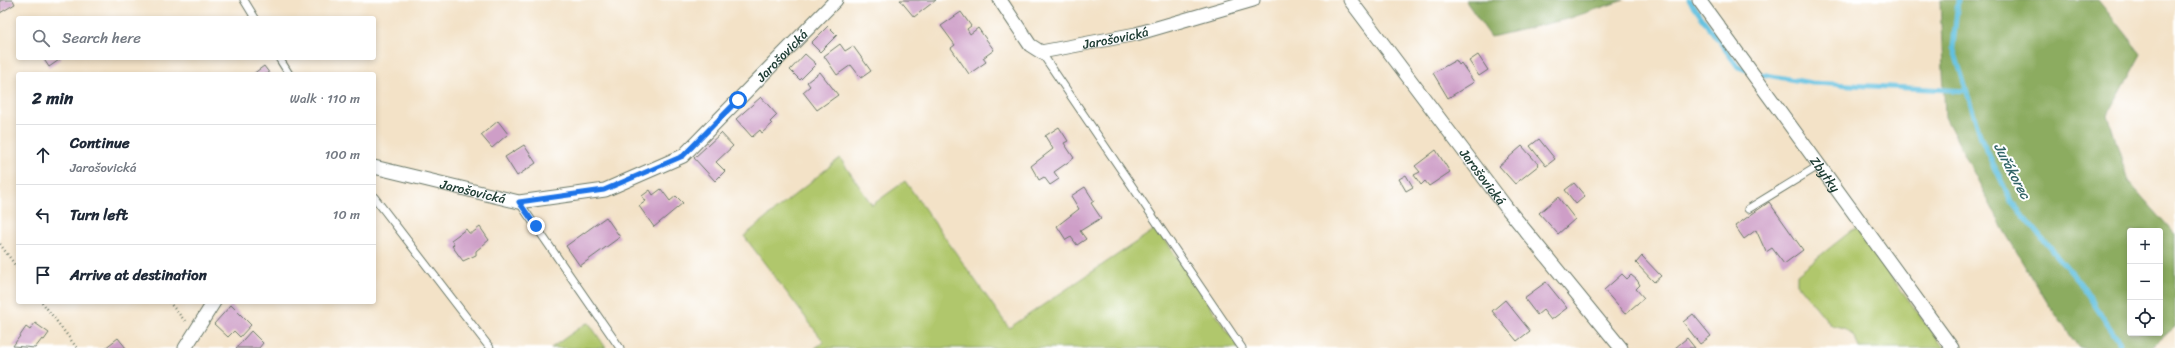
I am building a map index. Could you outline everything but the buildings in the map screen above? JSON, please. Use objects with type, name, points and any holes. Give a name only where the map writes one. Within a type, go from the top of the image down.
[{"type":"street","name":"Jarošovická","points":[[376,167],[519,202],[604,190],[683,156],[836,0]]},
{"type":"street","points":[[1000,0],[1030,45],[1041,52]]},
{"type":"street","name":"Jarošovická","points":[[1041,52],[1136,34],[1253,0]]},
{"type":"street","name":"Jarošovická","points":[[1350,0],[1506,207],[1621,348]]},
{"type":"street","name":"Zbytky","points":[[1699,0],[1952,348]]},
{"type":"street","points":[[184,348],[213,304]]},
{"type":"lane","points":[[244,0],[254,16]]},
{"type":"lane","points":[[1041,52],[1242,348]]},
{"type":"lane","points":[[280,60],[289,72]]},
{"type":"lane","points":[[1748,209],[1820,165]]},
{"type":"lane","points":[[376,199],[490,348]]},
{"type":"lane","points":[[519,202],[620,348]]},
{"type":"path","points":[[0,244],[16,266]]},
{"type":"path","points":[[44,304],[77,348]]},
{"type":"path","points":[[171,304],[195,332]]},
{"type":"green space","points":[[1465,0],[1624,0],[1567,19],[1491,37]]},
{"type":"green space","points":[[1940,0],[2098,0],[2141,54],[2108,115],[2128,181],[2175,234],[2175,327],[2150,348],[2079,348],[2047,302],[2003,229],[1945,117]]},
{"type":"green space","points":[[840,158],[872,205],[905,181],[1009,328],[1157,228],[1239,348],[815,348],[824,342],[744,236]]},
{"type":"green space","points":[[1857,230],[1944,348],[1859,348],[1855,337],[1844,328],[1831,325],[1797,284],[1797,274],[1851,231]]},
{"type":"green space","points":[[589,323],[606,348],[551,348],[585,324]]},
{"type":"waterway","points":[[1689,0],[1738,67],[1746,70]]},
{"type":"waterway","name":"Juřákorec","points":[[1958,0],[1953,47],[1981,138],[2011,201],[2080,283],[2120,343],[2119,348]]},
{"type":"waterway","points":[[1755,73],[1812,83],[1967,91]]},
{"type":"route","points":[[536,226],[519,202],[604,190],[683,156],[738,100]]}]
